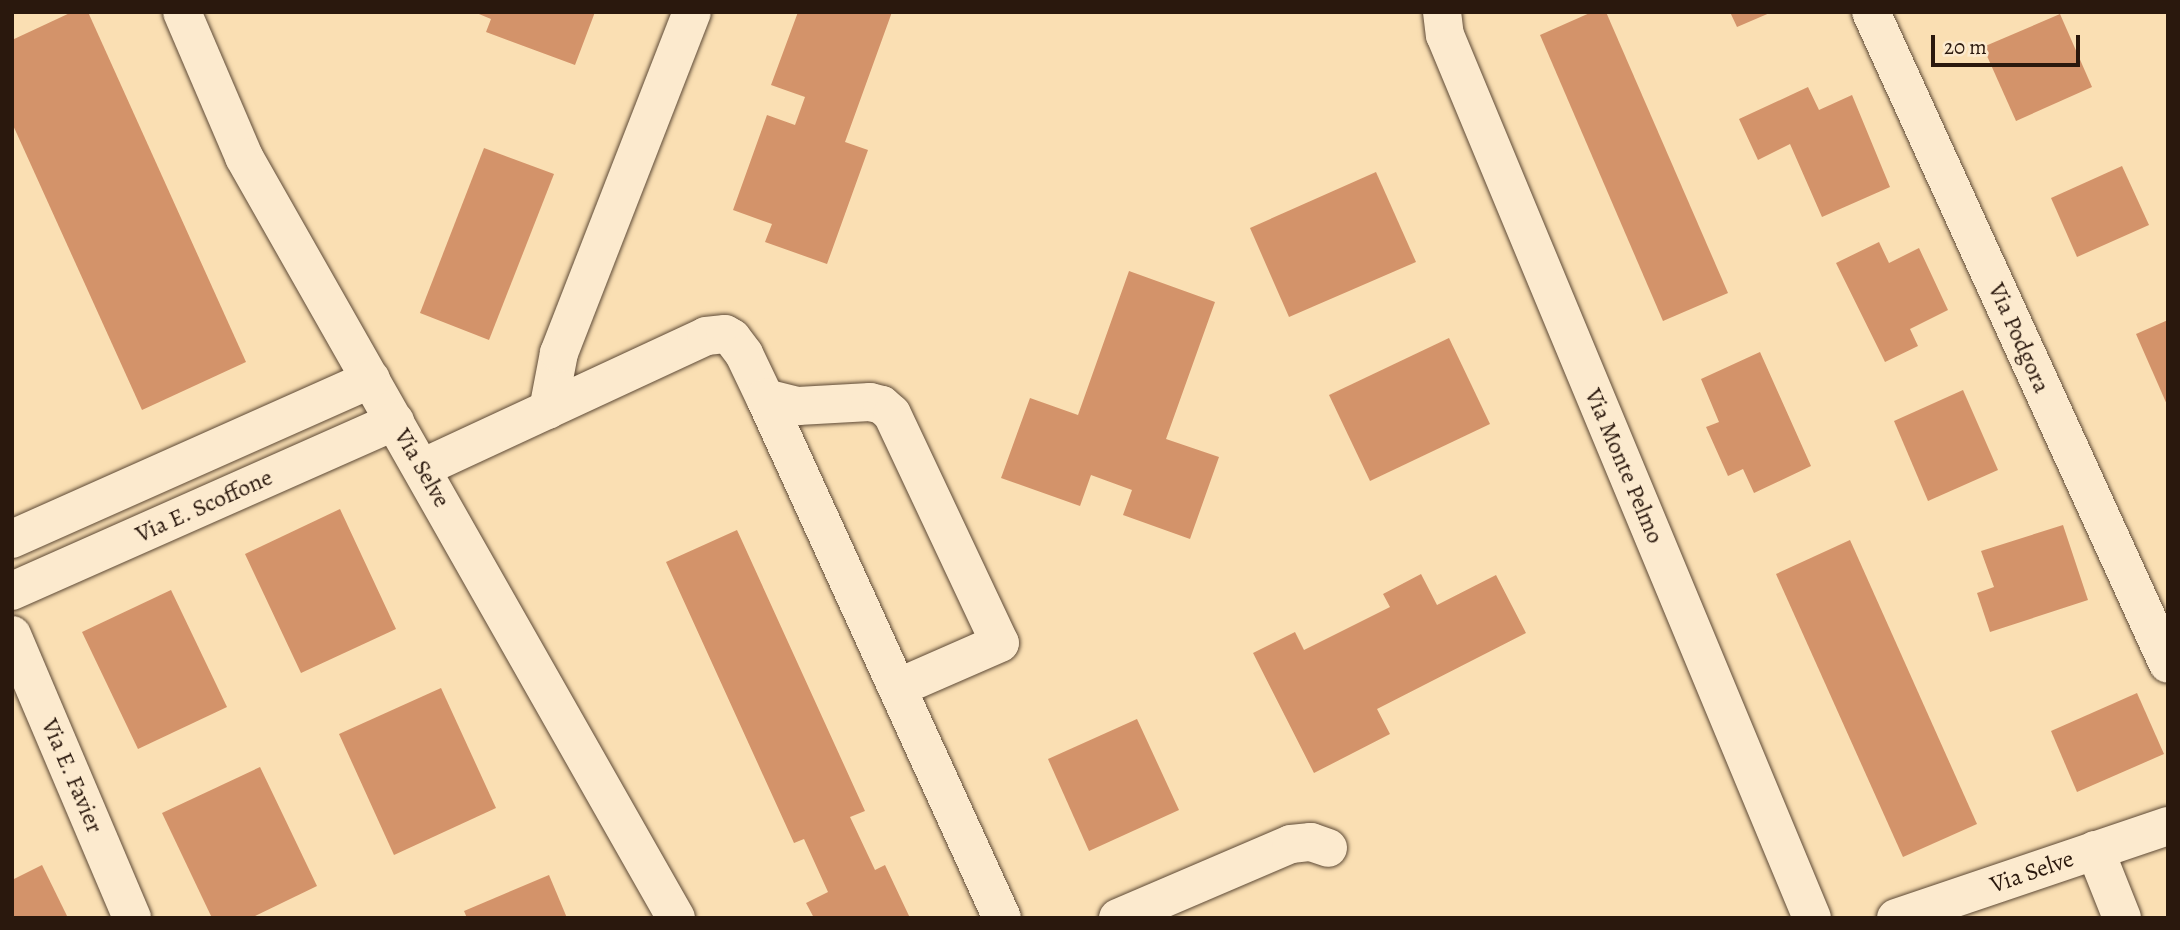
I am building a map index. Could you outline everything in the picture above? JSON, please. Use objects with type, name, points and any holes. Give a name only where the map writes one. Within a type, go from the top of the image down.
[{"type":"street","name":"Via Selve","points":[[183,12],[244,157],[676,918]]},
{"type":"street","points":[[548,410],[559,353],[692,12]]},
{"type":"street","name":"Via Monte Pelmo","points":[[1442,12],[1445,35],[1812,918]]},
{"type":"street","name":"Via Podgora","points":[[1871,12],[2168,664]]},
{"type":"street","points":[[422,468],[706,336],[725,334],[738,344],[1002,918]]},
{"type":"street","name":"Via E. Scoffone","points":[[12,539],[371,379]]},
{"type":"street","points":[[765,398],[798,406],[870,402],[882,405],[892,414],[1000,643],[897,688]]},
{"type":"street","name":"Via E. Scoffone","points":[[12,591],[395,421]]},
{"type":"street","name":"Via E. Favier","points":[[12,635],[132,918]]},
{"type":"street","name":"Via Selve","points":[[1896,918],[2168,826]]},
{"type":"street","points":[[1118,918],[1291,844],[1311,842],[1328,848]]},
{"type":"street","points":[[2095,850],[2122,918]]},
{"type":"building","points":[[72,12],[88,12],[246,362],[142,410],[12,123],[12,40]]},
{"type":"building","points":[[474,12],[595,12],[575,65],[486,32],[491,19]]},
{"type":"building","points":[[798,12],[892,12],[845,142],[868,150],[827,264],[765,242],[772,224],[733,210],[767,115],[795,125],[805,97],[771,85]]},
{"type":"building","points":[[1592,12],[1606,12],[1728,293],[1663,321],[1540,35]]},
{"type":"building","points":[[1730,12],[1772,12],[1737,27]]},
{"type":"building","points":[[2060,14],[2092,87],[2016,121],[1983,47]]},
{"type":"building","points":[[1808,87],[1819,110],[1852,95],[1890,187],[1822,217],[1790,144],[1758,160],[1739,119]]},
{"type":"building","points":[[484,148],[554,174],[489,340],[420,313]]},
{"type":"building","points":[[2122,166],[2149,225],[2077,257],[2051,198]]},
{"type":"building","points":[[1376,172],[1416,262],[1289,317],[1250,228]]},
{"type":"building","points":[[1879,242],[1889,263],[1919,248],[1948,310],[1910,329],[1918,346],[1885,362],[1836,263]]},
{"type":"building","points":[[1129,271],[1215,302],[1166,439],[1219,457],[1190,539],[1123,515],[1132,490],[1091,475],[1080,506],[1001,478],[1030,398],[1078,415]]},
{"type":"building","points":[[2168,320],[2168,407],[2136,334]]},
{"type":"building","points":[[1449,338],[1490,424],[1370,481],[1329,395]]},
{"type":"building","points":[[1760,352],[1811,466],[1754,493],[1743,469],[1728,476],[1706,427],[1719,422],[1701,379]]},
{"type":"building","points":[[1963,390],[1998,470],[1928,501],[1894,421]]},
{"type":"building","points":[[340,509],[396,629],[301,673],[245,554]]},
{"type":"building","points":[[2063,525],[2088,600],[1990,632],[1977,593],[1994,587],[1981,551]]},
{"type":"building","points":[[737,530],[865,811],[850,817],[875,870],[885,865],[910,918],[814,918],[806,903],[828,892],[804,839],[794,843],[666,562]]},
{"type":"building","points":[[1850,540],[1977,824],[1903,857],[1776,574]]},
{"type":"building","points":[[1421,574],[1437,605],[1496,575],[1526,633],[1377,709],[1390,734],[1314,773],[1253,653],[1295,632],[1304,650],[1390,607],[1383,594]]},
{"type":"building","points":[[171,590],[227,707],[138,749],[82,632]]},
{"type":"building","points":[[441,688],[496,808],[394,855],[339,734]]},
{"type":"building","points":[[2137,693],[2164,754],[2077,792],[2051,731]]},
{"type":"building","points":[[1137,719],[1179,810],[1089,851],[1048,759]]},
{"type":"building","points":[[260,767],[317,886],[251,918],[212,918],[162,813]]},
{"type":"building","points":[[42,865],[68,918],[12,918],[12,880]]},
{"type":"building","points":[[549,875],[567,918],[467,918],[464,911]]}]
